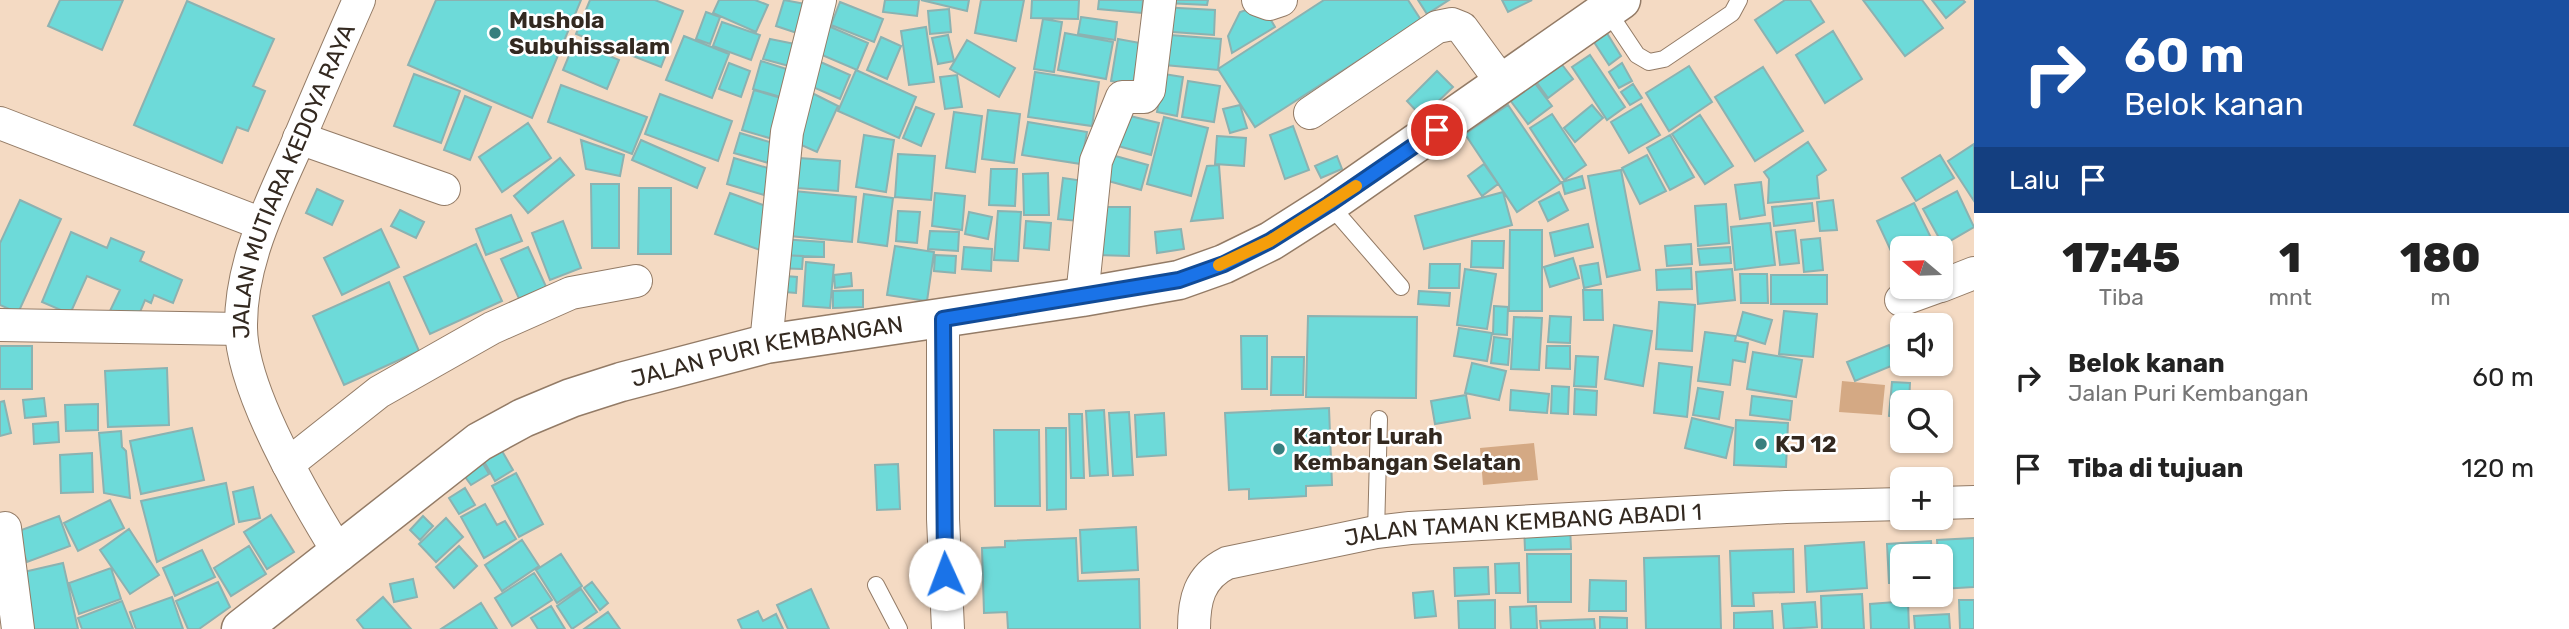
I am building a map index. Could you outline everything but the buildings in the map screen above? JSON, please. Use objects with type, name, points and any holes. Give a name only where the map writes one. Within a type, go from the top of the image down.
[{"type":"main road","name":"JALAN PURI KEMBANGAN","points":[[242,629],[340,555],[479,442],[523,418],[596,390],[702,359],[766,344],[1082,297],[1179,280],[1224,264],[1270,241],[1329,204],[1614,5]]},
{"type":"street","name":"JALAN MUTIARA KEDOYA RAYA","points":[[340,555],[288,464],[248,367],[241,329],[245,284],[262,224],[359,0]]},
{"type":"street","points":[[766,344],[787,132],[820,0]]},
{"type":"street","points":[[1082,297],[1096,161],[1122,97],[1144,97],[1149,90],[1160,0]]},
{"type":"street","points":[[1258,0],[1269,4],[1281,0]]},
{"type":"street","points":[[1310,113],[1437,27],[1452,24],[1462,28],[1503,84]]},
{"type":"street","points":[[0,123],[262,224]]},
{"type":"street","points":[[299,138],[444,189]]},
{"type":"street","points":[[1953,281],[1974,273]]},
{"type":"street","points":[[288,464],[379,392],[492,328],[571,293],[636,281]]},
{"type":"street","points":[[943,319],[943,519],[947,629]]},
{"type":"street","points":[[0,325],[241,329]]},
{"type":"street","points":[[1953,503],[1974,502]]},
{"type":"street","name":"JALAN TAMAN KEMBANG ABADI 1","points":[[1194,629],[1196,598],[1202,581],[1213,570],[1227,563],[1376,532],[1786,507],[1890,504]]},
{"type":"street","points":[[5,527],[18,629]]},
{"type":"lane","points":[[1614,5],[1637,55],[1649,62],[1664,59],[1732,13],[1739,0]]},
{"type":"lane","points":[[1329,204],[1401,287]]},
{"type":"lane","points":[[1376,532],[1379,419]]},
{"type":"lane","points":[[876,585],[899,629]]},
{"type":"shaded area","points":[[1842,381],[1885,385],[1882,415],[1839,412]]},
{"type":"shaded area","points":[[1534,443],[1538,480],[1483,485],[1480,448]]},
{"type":"slow traffic","points":[[1219,265],[1270,241],[1356,186]]},
{"type":"place","name":"Mushola Subuhissalam","points":[[495,33]]},
{"type":"place","name":"KJ 12","points":[[1761,444]]},
{"type":"place","name":"Kantor Lurah Kembangan Selatan","points":[[1279,449]]},
{"type":"route","points":[[945,574],[943,319],[1179,280],[1224,264],[1270,241],[1329,204],[1437,130]]}]
